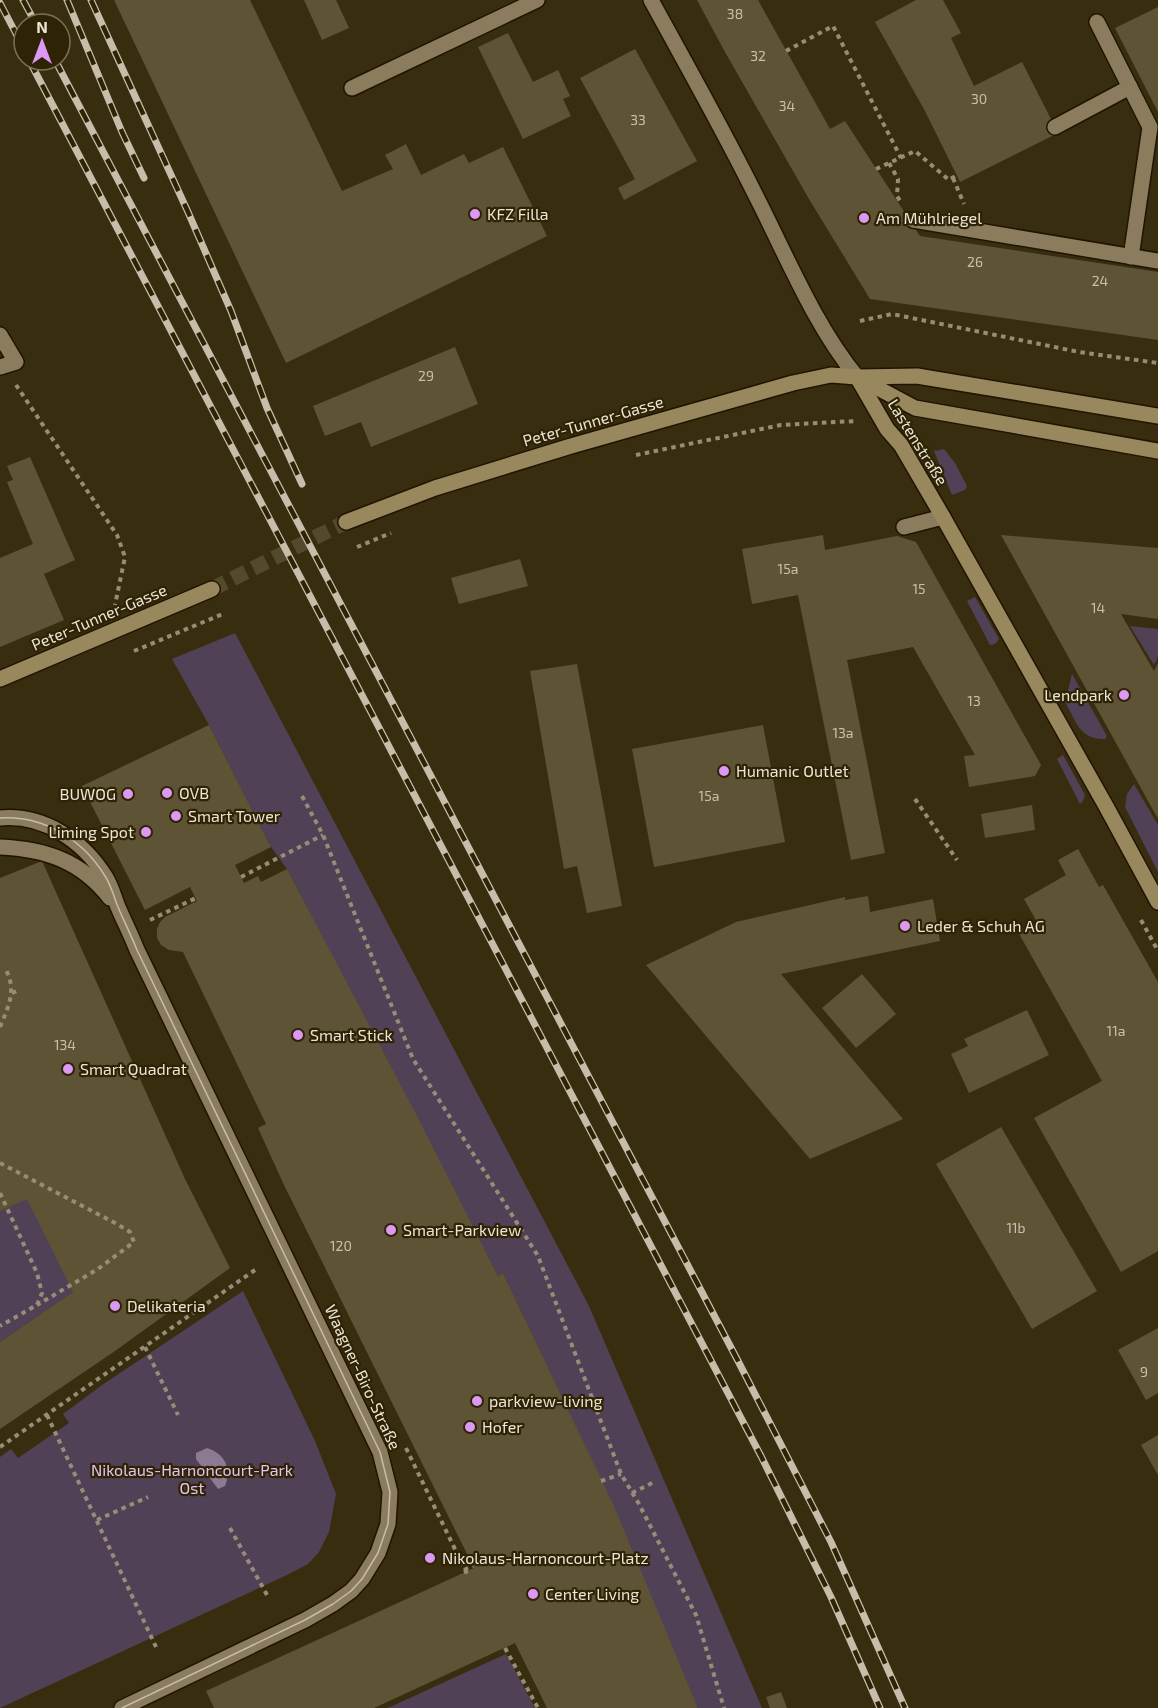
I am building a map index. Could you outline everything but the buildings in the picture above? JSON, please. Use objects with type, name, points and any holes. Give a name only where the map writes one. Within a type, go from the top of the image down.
[{"type":"main road","name":"Peter-Tunner-Gasse","points":[[346,522],[435,488],[677,415],[831,375],[917,376],[1158,416]]},
{"type":"main road","name":"Peter-Tunner-Gasse","points":[[857,377],[915,408],[1158,451]]},
{"type":"main road","name":"Lastenstraße","points":[[857,377],[887,429],[901,445],[943,517],[1158,902]]},
{"type":"main road","name":"Peter-Tunner-Gasse","points":[[0,679],[212,589]]},
{"type":"street","points":[[352,88],[537,0]]},
{"type":"street","name":"Lastenstraße","points":[[651,0],[741,167],[828,337],[837,353],[857,377]]},
{"type":"street","points":[[1097,22],[1150,127],[1131,256]]},
{"type":"street","points":[[1055,127],[1130,87]]},
{"type":"street","points":[[913,220],[1158,261]]},
{"type":"street","points":[[0,335],[7,365]]},
{"type":"street","points":[[904,527],[943,517]]},
{"type":"street","points":[[0,818],[28,820],[48,826],[72,838],[90,856],[106,878],[118,909]]},
{"type":"street","points":[[0,847],[24,848],[55,856],[77,866],[100,886],[118,909]]},
{"type":"street","name":"Waagner-Biro-Straße","points":[[118,909],[380,1452],[390,1492],[388,1524],[378,1553],[362,1579],[342,1598],[305,1620],[122,1708]]},
{"type":"path","points":[[786,51],[833,26],[901,158]]},
{"type":"path","points":[[876,169],[915,151],[949,180],[957,175]]},
{"type":"path","points":[[889,164],[898,179]]},
{"type":"path","points":[[860,321],[892,314],[1079,352],[1158,363]]},
{"type":"path","points":[[7,365],[117,535],[125,557],[114,609]]},
{"type":"path","points":[[634,455],[781,425],[846,421]]},
{"type":"path","points":[[357,547],[400,529]]},
{"type":"path","points":[[302,796],[323,835],[413,1059],[538,1256],[621,1474],[696,1616],[724,1708]]},
{"type":"path","points":[[915,799],[957,860]]},
{"type":"path","points":[[241,877],[323,835]]},
{"type":"path","points":[[0,1027],[12,993],[6,970]]},
{"type":"path","points":[[12,993],[20,990]]},
{"type":"path","points":[[0,1163],[117,1224],[130,1232],[135,1242],[98,1269],[0,1326]]},
{"type":"path","points":[[0,1193],[37,1273],[42,1293],[37,1305]]},
{"type":"path","points":[[0,1447],[255,1270]]},
{"type":"path","points":[[145,1347],[178,1415]]},
{"type":"path","points":[[46,1415],[156,1647]]},
{"type":"path","points":[[405,1446],[465,1572],[473,1566]]},
{"type":"path","points":[[601,1481],[621,1474]]},
{"type":"path","points":[[632,1492],[656,1481]]},
{"type":"path","points":[[97,1520],[148,1497]]},
{"type":"path","points":[[230,1528],[267,1595]]},
{"type":"path","points":[[505,1648],[538,1708]]},
{"type":"green space","points":[[944,449],[955,463],[967,486],[965,490],[952,495],[934,451]]},
{"type":"green space","points":[[975,597],[999,639],[995,644],[990,645],[967,601]]},
{"type":"green space","points":[[1130,626],[1158,629],[1158,657],[1154,665]]},
{"type":"green space","points":[[235,633],[589,1306],[762,1708],[698,1708],[586,1448],[503,1273],[498,1276],[287,869],[271,847],[209,725],[172,659]]},
{"type":"green space","points":[[1072,674],[1107,736],[1105,739],[1084,733],[1065,702]]},
{"type":"green space","points":[[1063,755],[1085,795],[1080,804],[1057,759]]},
{"type":"green space","points":[[1134,784],[1158,825],[1158,872],[1125,807],[1127,794]]},
{"type":"green space","points":[[0,987],[142,1245],[0,1342]]},
{"type":"green space","name":"Nikolaus-Harnoncourt-Park Ost","points":[[243,1291],[315,1441],[336,1494],[329,1532],[319,1552],[308,1564],[285,1576],[0,1708],[0,1457],[11,1449],[18,1458],[69,1423],[63,1414],[102,1385]]},
{"type":"green space","points":[[506,1654],[535,1708],[387,1708],[390,1707]]},
{"type":"shaded area","points":[[207,1448],[222,1458],[227,1468],[225,1486],[218,1489],[196,1459],[196,1453]]},
{"type":"tunnel","points":[[212,589],[346,522]]},
{"type":"tram line","points":[[0,818],[32,821],[61,832],[86,851],[107,880],[137,950],[380,1452],[390,1492],[388,1524],[378,1553],[362,1579],[351,1591],[305,1620],[122,1708]]},
{"type":"railway","points":[[23,0],[30,12]]},
{"type":"railway","points":[[67,0],[122,132],[144,178]]},
{"type":"railway","points":[[91,0],[188,212],[231,311],[267,408],[302,484]]},
{"type":"railway","points":[[0,3],[12,26]]},
{"type":"railway","points":[[35,72],[761,1456],[831,1597],[880,1708]]},
{"type":"railway","points":[[61,72],[737,1359],[831,1542],[905,1708]]},
{"type":"place","name":"KFZ Filla","points":[[475,214]]},
{"type":"place","name":"Am Mühlriegel","points":[[864,218]]},
{"type":"place","name":"Lendpark","points":[[1124,695]]},
{"type":"place","name":"Humanic Outlet","points":[[724,771]]},
{"type":"place","name":"OVB","points":[[167,793]]},
{"type":"place","name":"BUWOG","points":[[128,794]]},
{"type":"place","name":"Smart Tower","points":[[176,816]]},
{"type":"place","name":"Liming Spot","points":[[146,832]]},
{"type":"place","name":"Leder & Schuh AG","points":[[905,926]]},
{"type":"place","name":"Smart Stick","points":[[298,1035]]},
{"type":"place","name":"Smart Quadrat","points":[[68,1069]]},
{"type":"place","name":"Smart-Parkview","points":[[391,1230]]},
{"type":"place","name":"Delikateria","points":[[115,1306]]},
{"type":"place","name":"parkview-living","points":[[477,1401]]},
{"type":"place","name":"Hofer","points":[[470,1427]]},
{"type":"place","name":"Nikolaus-Harnoncourt-Platz","points":[[430,1558]]},
{"type":"place","name":"Center Living","points":[[533,1594]]}]
